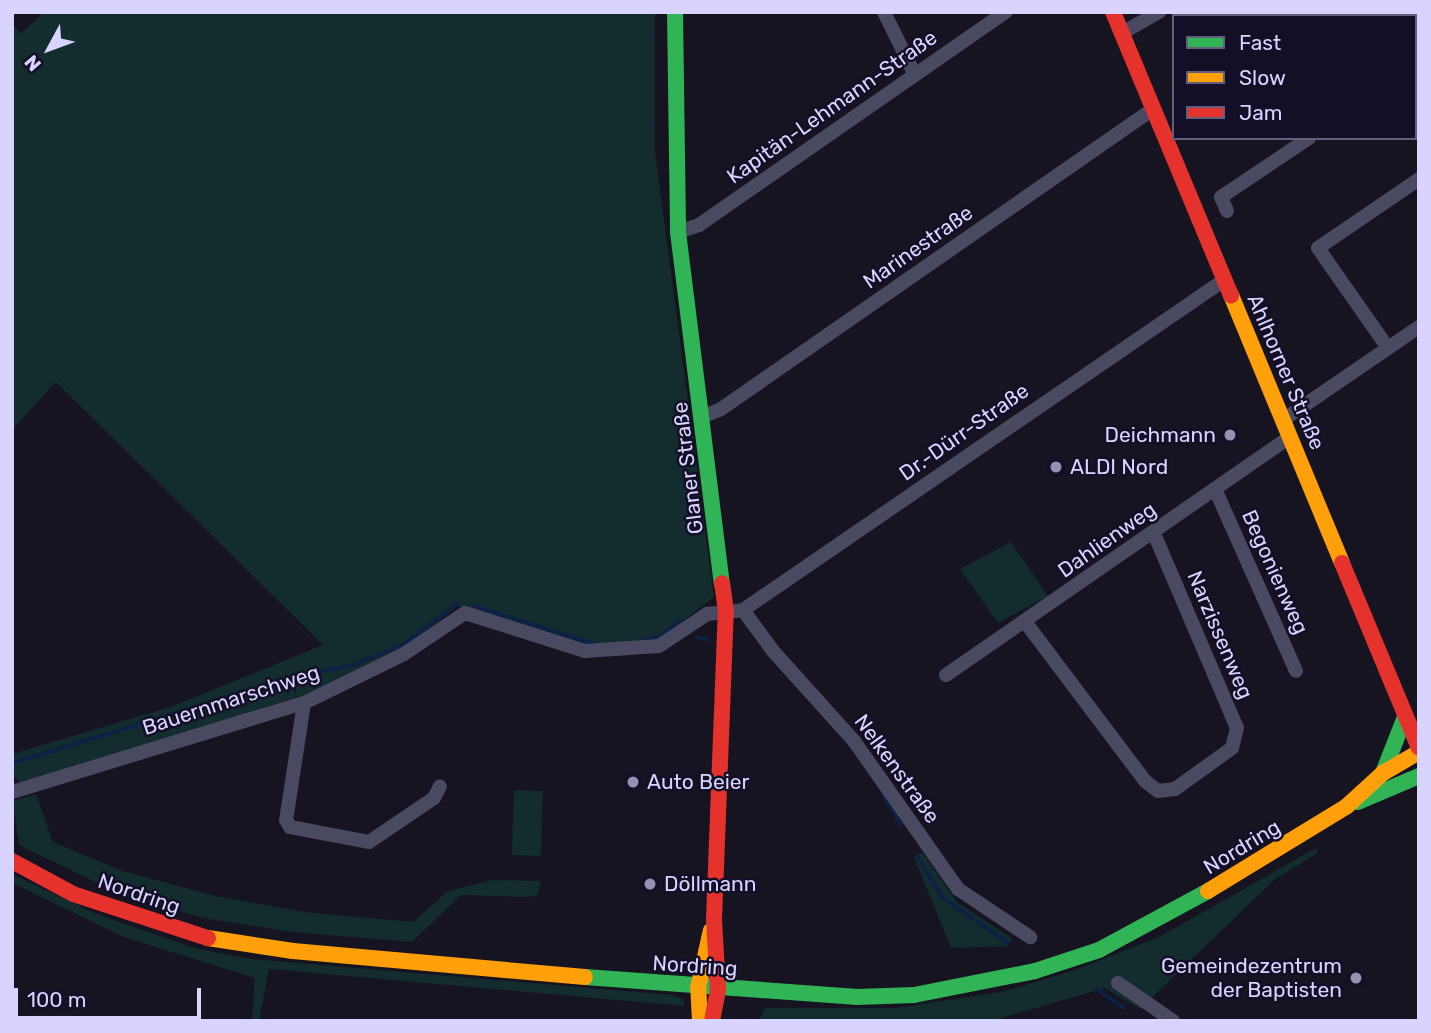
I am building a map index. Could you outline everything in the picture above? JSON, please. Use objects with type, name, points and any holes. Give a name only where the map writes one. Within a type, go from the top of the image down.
[{"type":"street","name":"Glaner Straße","points":[[675,12],[674,167],[678,232],[704,416],[726,611],[714,919],[718,989],[712,1021]]},
{"type":"street","points":[[884,12],[915,75]]},
{"type":"street","name":"Kapitän-Lehmann-Straße","points":[[678,232],[698,225],[1006,12]]},
{"type":"street","name":"Ahlhorner Straße","points":[[1113,12],[1419,750]]},
{"type":"street","points":[[1122,33],[1159,12]]},
{"type":"street","name":"Marinestraße","points":[[704,416],[721,409],[1153,109]]},
{"type":"street","points":[[1227,211],[1221,197],[1306,140]]},
{"type":"street","points":[[1388,348],[1318,248],[1419,179]]},
{"type":"street","name":"Dr.-Dürr-Straße","points":[[743,610],[1224,280]]},
{"type":"street","points":[[1283,420],[1419,327]]},
{"type":"street","name":"Dahlienweg","points":[[946,675],[1026,623],[1290,437]]},
{"type":"street","name":"Begonienweg","points":[[1215,489],[1296,671]]},
{"type":"street","name":"Narzissenweg","points":[[1026,623],[1145,781],[1158,791],[1175,789],[1232,748],[1237,727],[1154,533]]},
{"type":"street","points":[[726,611],[743,610]]},
{"type":"street","name":"Nelkenstraße","points":[[743,610],[772,651],[854,741],[958,889],[1030,937]]},
{"type":"street","name":"Bauernmarschweg","points":[[12,792],[304,702],[404,654],[465,613],[585,651],[659,646],[708,614],[726,611]]},
{"type":"street","points":[[304,702],[286,820],[290,827],[369,842],[434,798],[440,786]]},
{"type":"street","points":[[1383,772],[1405,717]]},
{"type":"street","name":"Nordring","points":[[1348,806],[1383,772],[1419,750]]},
{"type":"street","name":"Nordring","points":[[12,861],[119,912],[206,937],[334,956],[698,988],[857,998],[914,995],[1035,971],[1099,950],[1170,915],[1348,806],[1419,776]]},
{"type":"street","name":"Glaner Straße","points":[[700,1021],[698,988],[714,919]]},
{"type":"street","points":[[1118,983],[1173,1021]]},
{"type":"green space","points":[[44,12],[655,12],[655,152],[714,597],[657,640],[589,646],[458,606],[400,651],[306,694],[23,785],[13,776],[12,754],[170,707],[323,645],[56,382],[12,430],[12,24],[21,33]]},
{"type":"green space","points":[[1011,542],[1048,596],[998,623],[960,569]]},
{"type":"green space","points":[[514,790],[543,791],[541,856],[512,855]]},
{"type":"green space","points":[[36,794],[53,842],[122,871],[216,896],[304,912],[413,922],[448,891],[493,880],[541,881],[537,895],[529,897],[461,895],[412,942],[291,932],[203,918],[118,893],[19,845],[13,801]]},
{"type":"green space","points":[[1316,848],[1318,853],[1275,879],[1140,1009],[1105,988],[991,1021],[759,1021],[765,1008],[897,1008],[1006,991],[1078,969],[1161,936]]},
{"type":"green space","points":[[922,852],[957,902],[1013,939],[1008,946],[951,948],[914,857]]},
{"type":"green space","points":[[12,874],[94,913],[194,948],[251,959],[672,995],[684,1000],[684,1006],[269,969],[259,1021],[252,1021],[255,978],[124,937],[12,883]]},
{"type":"waterway","points":[[307,674],[354,665],[404,644],[457,604]]},
{"type":"waterway","points":[[474,606],[594,644]]},
{"type":"waterway","points":[[637,641],[657,638],[681,620]]},
{"type":"waterway","points":[[698,637],[708,640]]},
{"type":"waterway","points":[[13,763],[295,677]]},
{"type":"waterway","points":[[884,796],[901,824]]},
{"type":"waterway","points":[[918,858],[943,898],[1008,943]]},
{"type":"waterway","points":[[1097,989],[1123,1007]]},
{"type":"traffic: fast","points":[[675,12],[678,232],[722,583]]},
{"type":"traffic: fast","points":[[1383,773],[1405,717]]},
{"type":"traffic: fast","points":[[1358,802],[1419,776]]},
{"type":"traffic: fast","points":[[585,977],[857,997],[914,995],[1035,971],[1099,950],[1208,891]]},
{"type":"traffic: slow","points":[[1231,295],[1342,563]]},
{"type":"traffic: slow","points":[[1208,891],[1347,806],[1383,773],[1419,752]]},
{"type":"traffic: slow","points":[[700,1021],[698,988],[711,930]]},
{"type":"traffic: slow","points":[[208,938],[293,951],[585,977]]},
{"type":"traffic: jam","points":[[1113,12],[1231,295]]},
{"type":"traffic: jam","points":[[1342,563],[1419,748]]},
{"type":"traffic: jam","points":[[712,1021],[718,989],[714,919],[726,611],[722,583]]},
{"type":"traffic: jam","points":[[12,861],[73,894],[208,938]]},
{"type":"place","name":"Deichmann","points":[[1230,435]]},
{"type":"place","name":"ALDI Nord","points":[[1056,467]]},
{"type":"place","name":"Auto Beier","points":[[633,782]]},
{"type":"place","name":"Döllmann","points":[[650,884]]},
{"type":"place","name":"Gemeindezentrum der Baptisten","points":[[1356,978]]}]
